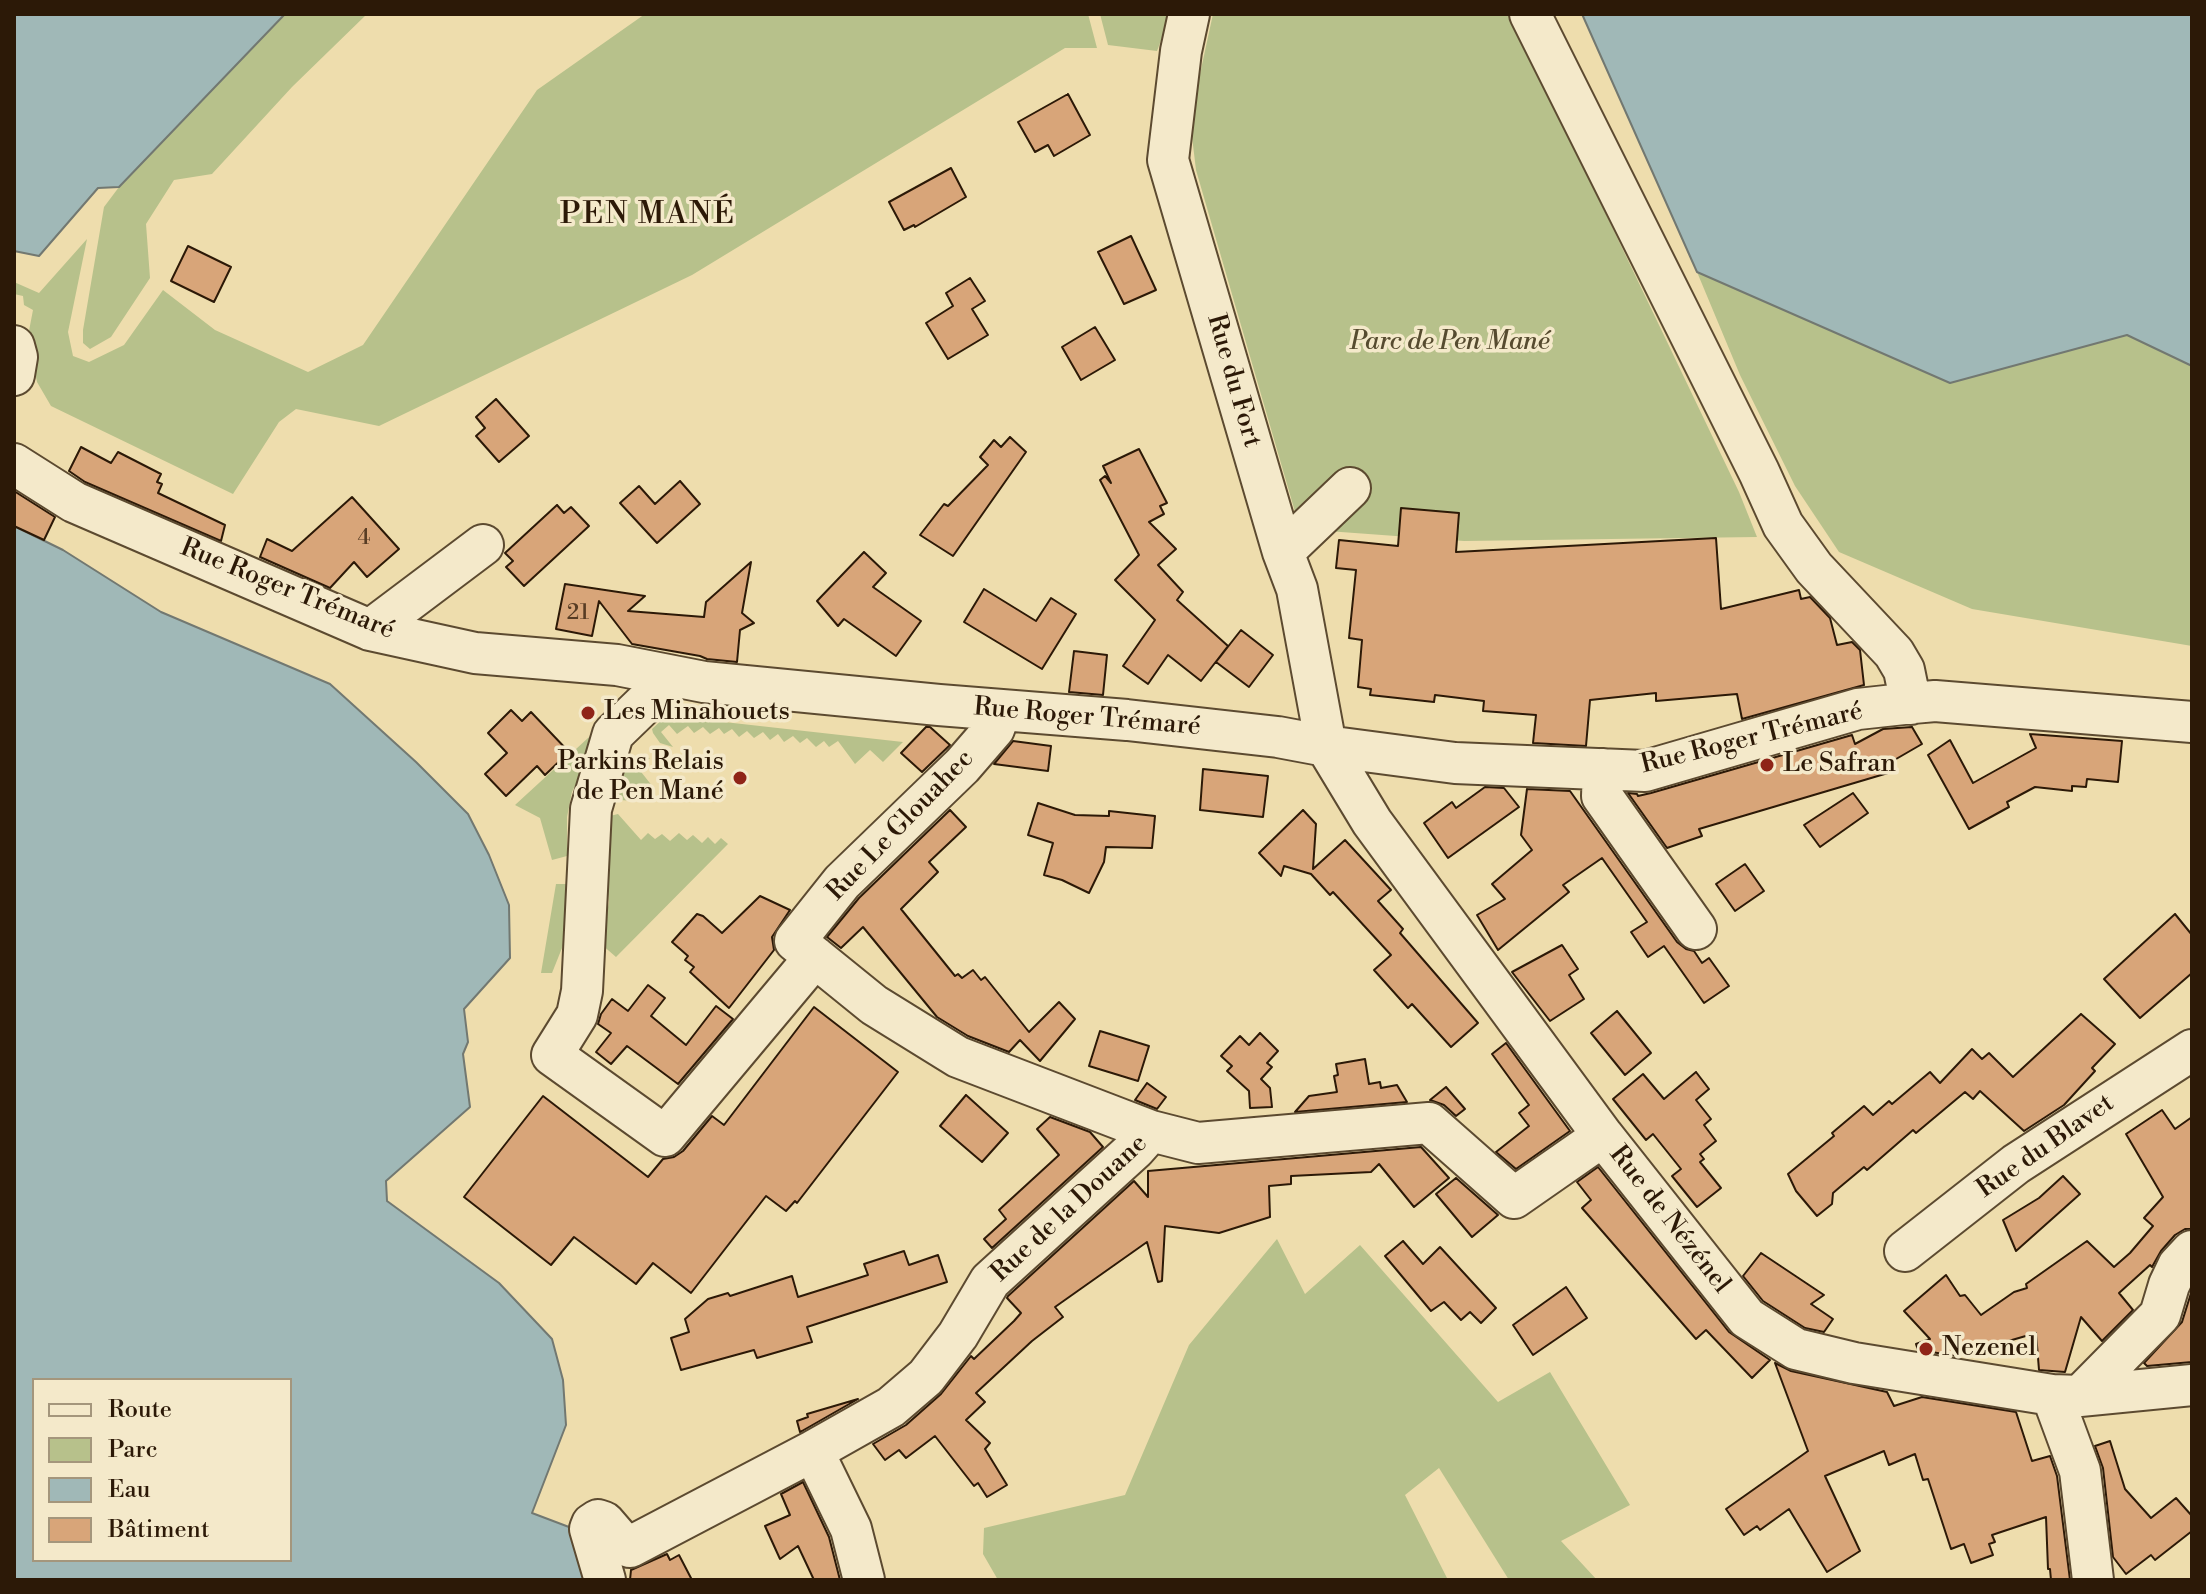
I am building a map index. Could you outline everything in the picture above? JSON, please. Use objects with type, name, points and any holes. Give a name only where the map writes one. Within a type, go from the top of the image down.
[{"type":"street","name":"Rue du Fort","points":[[1189,14],[1181,51],[1168,160],[1283,552],[1297,589],[1326,746]]},
{"type":"street","points":[[1530,14],[1783,525],[1814,568],[1894,653],[1904,670],[1911,704]]},
{"type":"street","points":[[14,346],[17,357],[14,375]]},
{"type":"street","name":"Rue Roger Trémaré","points":[[14,464],[74,502],[370,630],[475,653],[617,665],[673,676],[845,696],[1262,735],[1455,763],[1645,771],[1858,709],[1935,701],[2192,722]]},
{"type":"street","points":[[1283,552],[1350,488]]},
{"type":"street","points":[[370,630],[483,545]]},
{"type":"street","name":"Rue Le Glouahec","points":[[673,676],[613,734],[591,809],[582,991],[577,1015],[552,1055],[665,1136],[805,949],[842,882],[962,766],[994,729],[1001,710]]},
{"type":"street","name":"Rue de Nézénel","points":[[1326,746],[1372,822],[1603,1136],[1747,1318],[1796,1349],[1854,1363],[2066,1396],[2192,1385]]},
{"type":"street","points":[[1603,769],[1602,796],[1696,929]]},
{"type":"street","points":[[805,949],[874,1005],[958,1057],[1151,1131]]},
{"type":"street","name":"Rue du Blavet","points":[[1905,1251],[2016,1164],[2192,1050]]},
{"type":"street","name":"Rue de la Douane","points":[[605,1580],[590,1529],[592,1524],[601,1521],[623,1544],[630,1547],[891,1407],[926,1377],[958,1335],[990,1281],[1151,1131],[1198,1143],[1429,1123],[1514,1198],[1603,1136]]},
{"type":"street","points":[[2093,1580],[2080,1471],[2066,1396],[2160,1315],[2178,1266],[2192,1251]]},
{"type":"street","points":[[813,1451],[851,1529],[864,1580]]},
{"type":"green space","points":[[285,14],[367,14],[292,87],[212,174],[174,180],[146,224],[150,278],[111,337],[90,349],[83,343],[83,330],[104,207],[119,187]]},
{"type":"green space","points":[[645,14],[1088,14],[1097,48],[1065,48],[692,275],[379,426],[296,409],[279,422],[233,494],[51,406],[37,382],[28,336],[33,310],[24,305],[23,296],[14,294],[14,282],[39,293],[87,239],[68,332],[73,356],[89,362],[124,345],[163,290],[215,330],[308,372],[363,345],[537,90]]},
{"type":"green space","points":[[1100,14],[1171,14],[1157,51],[1108,45]]},
{"type":"green space","name":"Parc de Pen Mané","points":[[1213,14],[1510,14],[1739,492],[1757,537],[1464,541],[1300,529],[1196,170],[1190,120]]},
{"type":"green space","points":[[1697,272],[1950,383],[2127,335],[2192,366],[2192,646],[1972,609],[1839,552],[1795,486],[1740,375]]},
{"type":"green space","points":[[666,716],[903,742],[883,762],[870,750],[855,764],[838,741],[829,747],[824,741],[816,747],[807,738],[800,743],[793,736],[784,742],[778,734],[770,740],[763,732],[754,738],[747,731],[739,737],[732,729],[724,734],[719,728],[710,734],[703,727],[694,733],[688,726],[677,734],[669,725],[661,732],[673,747],[660,743],[652,729]]},
{"type":"green space","points":[[600,727],[602,731],[572,792],[567,817],[567,856],[552,860],[540,818],[515,805]]},
{"type":"green space","points":[[631,756],[650,758],[638,768],[653,787],[636,801],[619,800],[615,797],[624,767]]},
{"type":"green space","points":[[618,814],[641,840],[648,833],[655,839],[662,834],[670,841],[679,833],[687,840],[693,835],[702,843],[708,837],[715,844],[721,838],[728,844],[616,957],[601,944],[609,902],[606,817]]},
{"type":"green space","points":[[556,884],[566,884],[568,916],[564,943],[552,973],[541,973]]},
{"type":"green space","points":[[1277,1239],[1305,1294],[1360,1245],[1498,1402],[1550,1372],[1630,1505],[1561,1541],[1597,1580],[1509,1580],[1439,1468],[1405,1495],[1448,1580],[998,1580],[983,1554],[984,1528],[1125,1495],[1189,1345]]},
{"type":"water","points":[[14,14],[285,14],[119,187],[98,188],[39,256],[14,251]]},
{"type":"water","points":[[1582,14],[2192,14],[2192,366],[2127,335],[1950,383],[1697,272]]},
{"type":"water","points":[[14,526],[63,550],[161,612],[330,684],[468,814],[509,905],[510,958],[464,1009],[468,1042],[463,1054],[470,1107],[386,1181],[387,1201],[499,1283],[552,1339],[563,1380],[566,1425],[532,1513],[569,1527],[602,1580],[14,1580]]},
{"type":"building","points":[[1068,94],[1090,135],[1054,156],[1048,145],[1035,152],[1018,122]]},
{"type":"building","points":[[951,168],[966,197],[915,227],[904,230],[889,202]]},
{"type":"building","points":[[1131,236],[1156,290],[1124,304],[1098,252]]},
{"type":"building","points":[[188,246],[231,267],[214,302],[171,281]]},
{"type":"building","points":[[970,278],[985,301],[972,309],[988,335],[948,359],[926,323],[953,306],[946,293]]},
{"type":"building","points":[[1095,327],[1115,360],[1081,380],[1062,347]]},
{"type":"building","points":[[496,399],[529,436],[499,462],[476,436],[485,428],[476,417]]},
{"type":"building","points":[[1010,437],[1026,452],[953,556],[920,535],[944,504],[948,506],[988,465],[980,457],[994,440],[1001,447]]},
{"type":"building","points":[[81,447],[111,463],[118,452],[161,474],[157,482],[162,484],[158,493],[225,525],[221,541],[85,482],[69,471]]},
{"type":"building","points":[[1139,449],[1167,503],[1160,506],[1164,514],[1149,522],[1176,549],[1158,565],[1183,592],[1177,600],[1228,646],[1201,681],[1168,655],[1148,684],[1123,666],[1155,620],[1115,580],[1139,555],[1100,480],[1105,476],[1111,483],[1103,466]]},
{"type":"building","points":[[680,481],[700,504],[657,543],[620,503],[639,486],[655,504]]},
{"type":"building","points":[[14,491],[55,517],[44,540],[14,526]]},
{"type":"building","points":[[352,497],[399,549],[367,577],[354,562],[330,588],[260,557],[267,539],[292,551]]},
{"type":"building","points":[[557,505],[564,513],[571,507],[589,526],[524,586],[506,567],[513,561],[505,553]]},
{"type":"building","points":[[1401,508],[1459,513],[1456,552],[1716,538],[1721,609],[1799,590],[1801,599],[1810,597],[1830,618],[1837,645],[1852,642],[1860,650],[1864,685],[1742,719],[1737,694],[1656,701],[1656,693],[1590,700],[1586,746],[1533,743],[1536,715],[1483,711],[1484,701],[1435,695],[1434,702],[1370,695],[1371,689],[1358,687],[1362,640],[1349,638],[1356,570],[1336,568],[1339,540],[1398,546]]},
{"type":"building","points":[[864,552],[886,573],[873,587],[921,621],[896,656],[844,619],[838,626],[817,601]]},
{"type":"building","points":[[751,562],[742,613],[754,623],[740,630],[737,662],[632,644],[599,601],[592,636],[556,629],[565,584],[645,596],[628,611],[704,617],[706,602]]},
{"type":"building","points":[[984,589],[1036,621],[1051,598],[1076,614],[1042,669],[964,622]]},
{"type":"building","points":[[1241,630],[1273,655],[1249,687],[1216,662]]},
{"type":"building","points":[[1074,651],[1107,655],[1103,695],[1069,692]]},
{"type":"building","points":[[511,710],[522,721],[531,712],[569,752],[545,775],[537,766],[506,796],[485,774],[507,753],[488,733]]},
{"type":"building","points":[[926,727],[950,745],[922,772],[901,753]]},
{"type":"building","points":[[1912,727],[1922,744],[1884,766],[1888,773],[1699,829],[1702,836],[1667,848],[1628,793],[1638,796],[1651,793],[1852,735],[1855,744],[1883,729]]},
{"type":"building","points":[[2030,734],[2122,741],[2118,782],[2087,779],[2086,787],[2072,786],[2072,791],[2035,787],[2007,802],[2009,807],[1969,829],[1928,755],[1950,740],[1973,783],[2036,748]]},
{"type":"building","points":[[1013,741],[1051,746],[1048,771],[994,764]]},
{"type":"building","points":[[1203,769],[1268,776],[1263,817],[1200,810]]},
{"type":"building","points":[[1485,787],[1504,788],[1519,807],[1448,858],[1424,823],[1452,802],[1456,808]]},
{"type":"building","points":[[1527,789],[1570,791],[1677,942],[1694,951],[1702,963],[1709,958],[1729,986],[1704,1003],[1664,946],[1648,957],[1631,932],[1647,922],[1602,858],[1563,885],[1569,892],[1498,950],[1477,915],[1505,899],[1492,884],[1532,850],[1521,835]]},
{"type":"building","points":[[1853,793],[1868,813],[1820,847],[1804,825]]},
{"type":"building","points":[[1038,803],[1075,815],[1109,816],[1109,811],[1155,816],[1152,848],[1106,847],[1104,862],[1089,893],[1044,875],[1053,843],[1028,835]]},
{"type":"building","points":[[950,810],[966,827],[929,862],[938,872],[901,909],[955,976],[958,974],[962,978],[973,970],[981,980],[985,977],[1029,1032],[1059,1002],[1075,1019],[1040,1061],[1020,1040],[1009,1052],[968,1036],[937,1017],[863,927],[841,948],[827,937],[859,898]]},
{"type":"building","points":[[1303,810],[1316,824],[1313,869],[1345,840],[1391,890],[1378,901],[1403,929],[1400,933],[1478,1023],[1451,1047],[1412,1004],[1408,1008],[1374,970],[1391,955],[1333,892],[1330,895],[1311,874],[1284,866],[1281,876],[1259,853]]},
{"type":"building","points":[[1745,864],[1764,891],[1735,911],[1716,884]]},
{"type":"building","points":[[760,896],[790,910],[772,937],[774,950],[729,1008],[690,972],[694,967],[685,960],[688,956],[672,942],[697,914],[722,933]]},
{"type":"building","points":[[2175,914],[2192,935],[2192,973],[2140,1018],[2104,979]]},
{"type":"building","points":[[1562,945],[1578,969],[1569,975],[1584,999],[1550,1021],[1512,972]]},
{"type":"building","points":[[648,985],[665,998],[651,1016],[686,1045],[716,1006],[733,1019],[678,1084],[627,1046],[611,1064],[596,1052],[611,1033],[598,1024],[612,999],[628,1011]]},
{"type":"building","points":[[814,1007],[898,1072],[797,1203],[795,1201],[786,1211],[766,1196],[691,1293],[653,1263],[636,1284],[574,1237],[551,1265],[464,1197],[543,1096],[648,1177],[663,1159],[683,1151],[712,1116],[724,1125]]},
{"type":"building","points":[[1617,1011],[1651,1053],[1625,1075],[1591,1033]]},
{"type":"building","points":[[2081,1014],[2115,1044],[2064,1105],[2024,1131],[1980,1091],[1973,1099],[1965,1092],[1916,1133],[1913,1130],[1867,1170],[1864,1167],[1840,1187],[1833,1193],[1832,1204],[1817,1216],[1796,1191],[1788,1174],[1864,1106],[1873,1115],[1889,1101],[1892,1104],[1930,1072],[1940,1083],[1972,1049],[1982,1059],[1989,1053],[2013,1077]]},
{"type":"building","points":[[1100,1031],[1149,1046],[1138,1081],[1089,1066]]},
{"type":"building","points":[[1260,1033],[1278,1051],[1267,1063],[1272,1067],[1261,1079],[1270,1088],[1272,1107],[1250,1108],[1249,1091],[1227,1071],[1232,1066],[1221,1056],[1240,1036],[1249,1045]]},
{"type":"building","points":[[1506,1043],[1570,1131],[1516,1169],[1496,1152],[1529,1126],[1519,1113],[1529,1105],[1492,1054]]},
{"type":"building","points":[[1365,1059],[1369,1084],[1380,1082],[1381,1088],[1397,1085],[1407,1102],[1295,1112],[1309,1096],[1337,1092],[1334,1076],[1338,1075],[1336,1064]]},
{"type":"building","points":[[1696,1072],[1709,1089],[1696,1100],[1711,1119],[1704,1125],[1716,1141],[1700,1154],[1704,1159],[1700,1162],[1721,1188],[1697,1207],[1672,1176],[1681,1169],[1653,1134],[1646,1140],[1613,1099],[1643,1074],[1664,1099]]},
{"type":"building","points":[[1147,1083],[1166,1097],[1157,1109],[1135,1100]]},
{"type":"building","points":[[1446,1087],[1465,1109],[1456,1116],[1444,1105],[1430,1100]]},
{"type":"building","points":[[966,1095],[1008,1133],[982,1162],[940,1126]]},
{"type":"building","points":[[2162,1110],[2175,1129],[2192,1117],[2192,1229],[2175,1235],[2152,1267],[2150,1265],[2119,1293],[2133,1310],[2102,1341],[2081,1317],[2065,1372],[2039,1370],[2036,1333],[1957,1356],[1918,1350],[1916,1344],[1930,1339],[1904,1311],[1946,1275],[1960,1296],[1965,1295],[1981,1315],[2014,1292],[2027,1288],[2026,1284],[2087,1241],[2114,1267],[2130,1253],[2153,1226],[2144,1218],[2163,1197],[2126,1134]]},
{"type":"building","points":[[1050,1117],[1090,1132],[1103,1147],[992,1248],[984,1239],[1006,1219],[999,1210],[1059,1155],[1037,1129]]},
{"type":"building","points":[[1421,1147],[1449,1178],[1414,1207],[1379,1164],[1371,1172],[1291,1176],[1291,1184],[1269,1186],[1270,1217],[1219,1233],[1165,1226],[1162,1281],[1158,1282],[1147,1242],[1055,1307],[1063,1317],[976,1393],[985,1402],[966,1420],[990,1443],[985,1449],[1007,1485],[987,1497],[978,1483],[974,1486],[935,1436],[906,1458],[899,1450],[885,1460],[873,1444],[906,1425],[941,1394],[971,1356],[974,1359],[1014,1321],[1021,1313],[1008,1296],[1134,1181],[1148,1197],[1148,1171]]},
{"type":"building","points":[[1598,1167],[1729,1332],[1770,1360],[1752,1378],[1706,1330],[1696,1339],[1582,1208],[1591,1200],[1577,1182]]},
{"type":"building","points":[[2063,1176],[2080,1194],[2016,1251],[2003,1220],[2039,1198]]},
{"type":"building","points":[[1456,1178],[1498,1215],[1472,1237],[1436,1194]]},
{"type":"building","points":[[1403,1241],[1423,1264],[1440,1247],[1496,1308],[1481,1323],[1470,1312],[1461,1320],[1444,1302],[1431,1311],[1385,1256]]},
{"type":"building","points":[[904,1251],[909,1265],[938,1255],[947,1282],[807,1327],[812,1342],[757,1358],[754,1350],[681,1370],[671,1338],[689,1332],[685,1319],[708,1299],[728,1293],[730,1296],[792,1276],[798,1297],[868,1275],[864,1264]]},
{"type":"building","points":[[1761,1253],[1824,1295],[1811,1304],[1833,1319],[1824,1332],[1805,1328],[1763,1301],[1743,1276]]},
{"type":"building","points":[[1566,1287],[1587,1318],[1533,1355],[1513,1325]]},
{"type":"building","points":[[2192,1290],[2192,1362],[2147,1366],[2144,1363],[2182,1322]]},
{"type":"building","points":[[1775,1363],[1791,1371],[1887,1392],[1894,1406],[1922,1397],[2016,1412],[2032,1461],[2050,1456],[2057,1476],[2070,1580],[2051,1580],[2046,1517],[1992,1535],[1995,1542],[1989,1544],[1993,1555],[1971,1563],[1964,1544],[1951,1549],[1928,1479],[1923,1480],[1915,1454],[1889,1465],[1884,1451],[1825,1476],[1860,1551],[1827,1572],[1789,1509],[1760,1530],[1757,1526],[1744,1535],[1726,1509],[1808,1451]]},
{"type":"building","points":[[858,1399],[800,1432],[797,1421],[808,1417],[807,1414]]},
{"type":"building","points":[[2110,1441],[2125,1489],[2151,1518],[2176,1498],[2192,1516],[2192,1531],[2155,1560],[2151,1555],[2126,1574],[2113,1557],[2103,1468],[2095,1446]]},
{"type":"building","points":[[803,1482],[829,1537],[840,1580],[814,1580],[798,1546],[780,1559],[765,1526],[790,1515],[781,1494]]},
{"type":"building","points":[[667,1554],[670,1560],[679,1555],[692,1580],[630,1580],[631,1570]]},
{"type":"place","name":"Les Minahouets","points":[[588,713]]},
{"type":"place","name":"Le Safran","points":[[1767,765]]},
{"type":"place","name":"Parkins Relais de Pen Mané","points":[[740,778]]},
{"type":"place","name":"Nezenel","points":[[1926,1349]]},
{"type":"district","name":"PEN MANÉ","points":[[648,216]]}]
